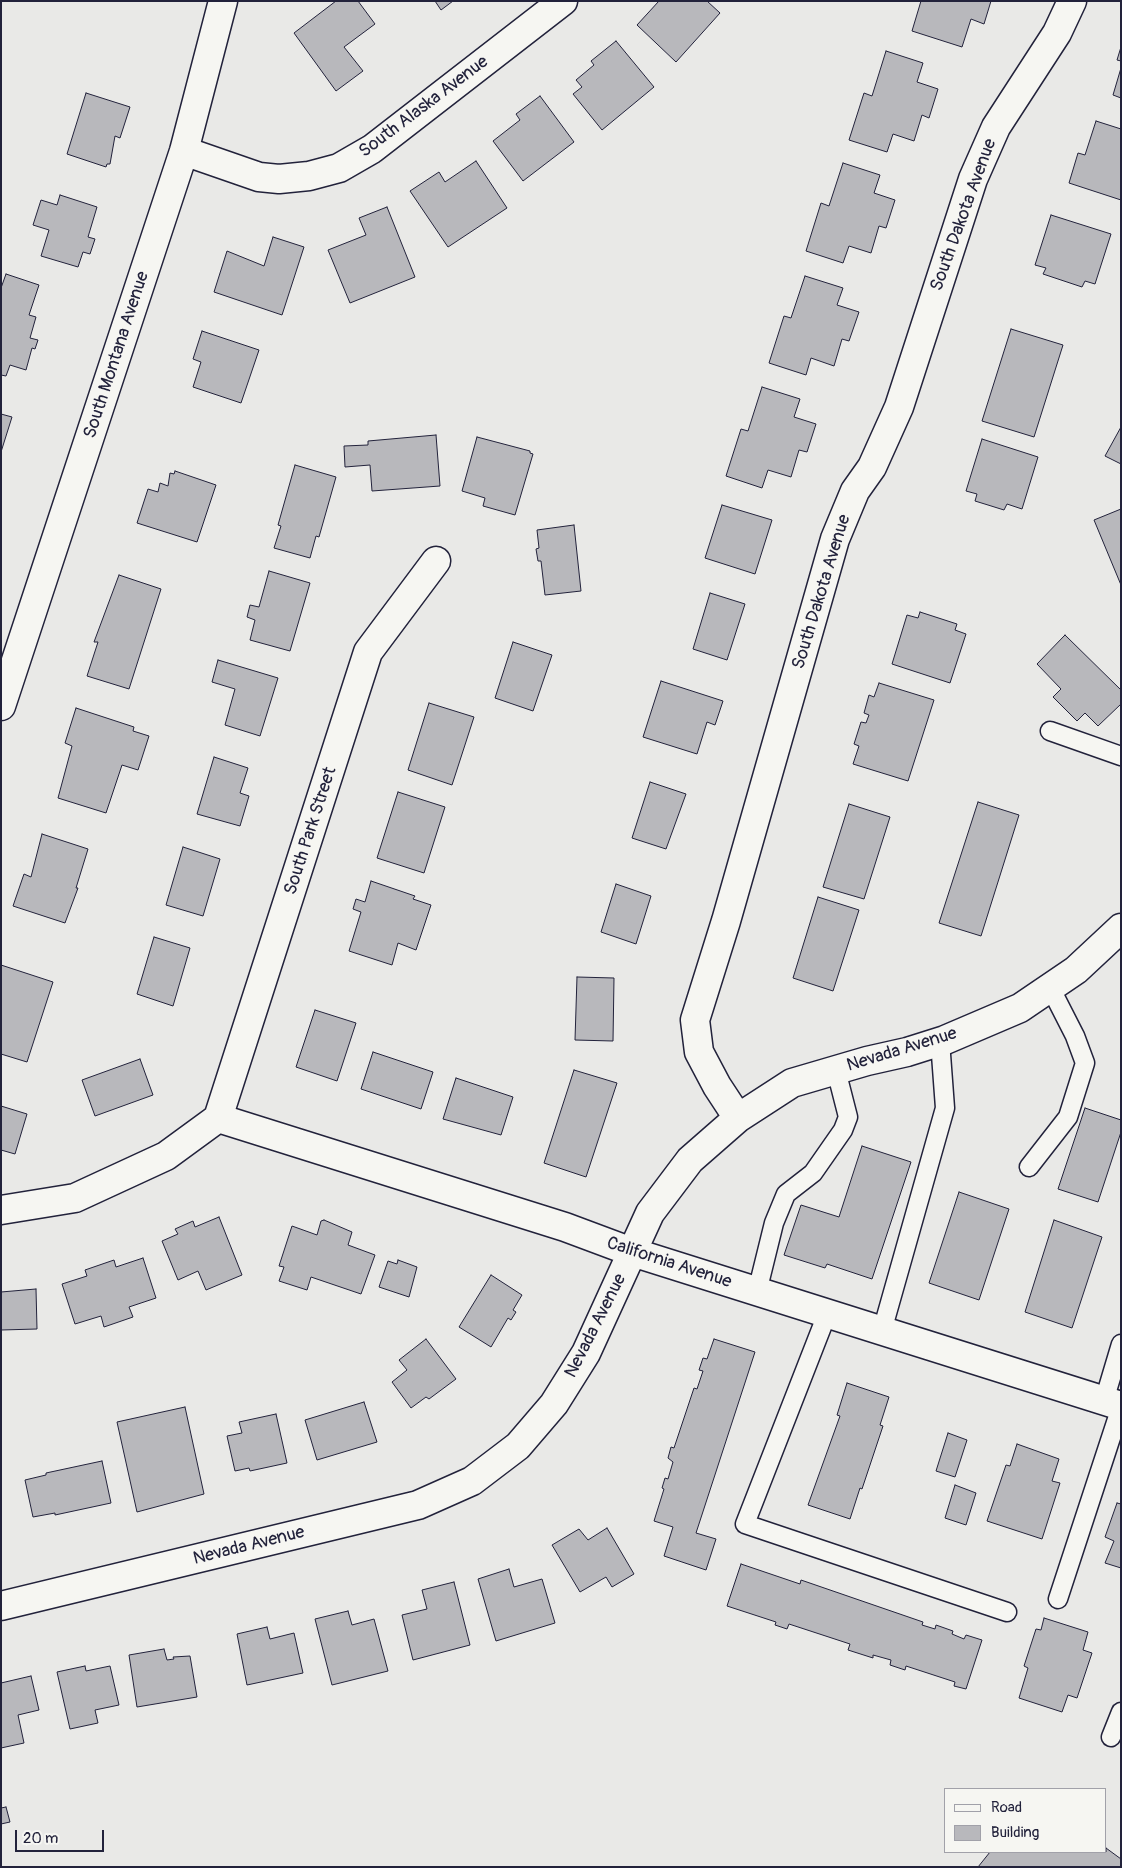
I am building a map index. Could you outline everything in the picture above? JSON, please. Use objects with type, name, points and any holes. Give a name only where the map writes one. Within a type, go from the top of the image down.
[{"type":"street","name":"South Montana Avenue","points":[[1,706],[184,151],[223,1]]},
{"type":"street","name":"South Alaska Avenue","points":[[184,151],[259,178],[279,179],[309,176],[339,168],[372,149],[563,1]]},
{"type":"street","name":"South Dakota Avenue","points":[[738,1118],[717,1086],[699,1052],[695,1020],[726,921],[834,539],[855,491],[872,467],[899,407],[973,179],[996,127],[1057,33],[1072,1]]},
{"type":"street","name":"South Park Street","points":[[218,1118],[368,652],[436,562]]},
{"type":"street","name":"Nevada Avenue","points":[[1,1606],[418,1505],[472,1481],[518,1446],[554,1404],[586,1353],[650,1213],[690,1160],[738,1118],[792,1083],[940,1042],[1020,1008],[1076,970],[1121,928]]},
{"type":"street","points":[[1,1210],[75,1198],[166,1156],[218,1118]]},
{"type":"street","name":"California Avenue","points":[[218,1118],[565,1227],[632,1252],[1115,1405]]},
{"type":"lane","points":[[1050,731],[1121,756]]},
{"type":"lane","points":[[1029,1167],[1068,1116],[1085,1063],[1075,1036],[1050,987]]},
{"type":"lane","points":[[882,1331],[945,1108],[940,1042]]},
{"type":"lane","points":[[757,1292],[774,1223],[786,1194],[813,1174],[843,1130],[848,1117],[836,1070]]},
{"type":"lane","points":[[827,1314],[745,1524],[1007,1612]]},
{"type":"lane","points":[[1058,1599],[1115,1405],[1121,1344]]},
{"type":"lane","points":[[1111,1737],[1121,1712]]},
{"type":"building","points":[[336,1],[358,1],[375,24],[344,47],[363,71],[336,91],[294,33]]},
{"type":"building","points":[[435,1],[453,1],[441,10]]},
{"type":"building","points":[[659,1],[707,1],[720,13],[676,62],[637,25]]},
{"type":"building","points":[[921,1],[991,1],[984,24],[971,19],[962,47],[912,31]]},
{"type":"building","points":[[616,41],[654,87],[602,130],[573,94],[582,87],[576,80],[594,65],[591,61]]},
{"type":"building","points":[[1121,47],[1121,61],[1117,60]]},
{"type":"building","points":[[886,51],[923,63],[917,82],[938,89],[929,118],[922,115],[914,141],[893,134],[887,152],[849,140],[864,93],[872,96]]},
{"type":"building","points":[[1121,68],[1121,98],[1113,95]]},
{"type":"building","points":[[86,93],[130,107],[120,138],[115,136],[110,164],[107,164],[106,167],[67,154]]},
{"type":"building","points":[[540,96],[574,142],[523,181],[493,141],[520,120],[516,114]]},
{"type":"building","points":[[1096,121],[1121,129],[1121,200],[1069,183],[1078,153],[1085,155]]},
{"type":"building","points":[[476,161],[507,208],[448,247],[410,191],[439,172],[445,182]]},
{"type":"building","points":[[843,163],[880,175],[874,193],[895,200],[886,228],[879,226],[871,253],[849,246],[843,263],[806,251],[821,203],[829,206]]},
{"type":"building","points":[[60,195],[97,207],[88,237],[95,239],[90,254],[83,252],[78,267],[41,256],[49,230],[33,225],[41,200],[57,205]]},
{"type":"building","points":[[387,207],[415,277],[350,303],[328,250],[366,235],[359,218]]},
{"type":"building","points":[[1051,215],[1111,234],[1095,284],[1085,281],[1082,287],[1043,274],[1046,268],[1035,265]]},
{"type":"building","points":[[273,237],[304,247],[282,315],[214,292],[227,251],[264,266]]},
{"type":"building","points":[[6,274],[39,285],[29,315],[36,317],[30,338],[38,340],[35,349],[32,348],[26,370],[10,365],[6,376],[1,375],[1,288]]},
{"type":"building","points":[[805,276],[843,288],[837,305],[859,312],[849,341],[842,339],[834,366],[811,358],[806,375],[769,363],[784,316],[791,318]]},
{"type":"building","points":[[1011,329],[1063,345],[1034,437],[982,421]]},
{"type":"building","points":[[202,331],[259,350],[241,403],[193,387],[201,362],[193,359]]},
{"type":"building","points":[[762,387],[800,399],[794,417],[816,424],[807,452],[799,450],[791,477],[768,470],[762,488],[726,476],[741,429],[748,431]]},
{"type":"building","points":[[1,414],[12,417],[1,452]]},
{"type":"building","points":[[1121,427],[1121,464],[1105,456]]},
{"type":"building","points":[[436,435],[440,486],[372,491],[370,465],[345,467],[344,446],[368,445],[368,441]]},
{"type":"building","points":[[477,437],[530,451],[533,454],[515,515],[483,506],[485,498],[462,491]]},
{"type":"building","points":[[982,439],[1038,457],[1022,509],[1007,504],[1004,510],[975,501],[977,494],[966,491]]},
{"type":"building","points":[[295,465],[336,477],[319,537],[316,536],[310,558],[274,548],[281,526],[278,525]]},
{"type":"building","points":[[175,471],[216,485],[197,542],[137,523],[148,489],[158,492],[160,483],[168,486],[170,473],[174,474]]},
{"type":"building","points":[[722,505],[772,520],[755,574],[705,558]]},
{"type":"building","points":[[1121,509],[1121,585],[1094,520]]},
{"type":"building","points":[[574,525],[581,591],[545,595],[541,561],[538,561],[536,549],[539,548],[537,530]]},
{"type":"building","points":[[269,571],[310,583],[290,651],[250,640],[255,620],[247,617],[250,605],[259,607]]},
{"type":"building","points":[[119,575],[161,589],[129,689],[87,676],[98,642],[94,642]]},
{"type":"building","points":[[710,593],[745,604],[727,660],[693,649]]},
{"type":"building","points":[[920,612],[957,624],[955,630],[966,634],[950,683],[892,664],[907,615],[918,618]]},
{"type":"building","points":[[1065,635],[1121,690],[1121,704],[1098,726],[1085,713],[1077,721],[1053,697],[1061,689],[1037,664]]},
{"type":"building","points":[[513,642],[552,655],[533,711],[495,698]]},
{"type":"building","points":[[218,660],[278,678],[260,736],[225,725],[235,689],[212,682]]},
{"type":"building","points":[[661,681],[723,701],[715,725],[707,722],[697,754],[643,737]]},
{"type":"building","points":[[879,683],[934,700],[908,781],[853,764],[859,746],[854,744],[861,722],[866,723],[869,715],[864,713],[869,695],[874,697]]},
{"type":"building","points":[[429,703],[474,717],[452,785],[408,770]]},
{"type":"building","points":[[76,708],[134,727],[133,731],[149,736],[138,770],[122,765],[106,813],[58,798],[72,746],[65,743]]},
{"type":"building","points":[[214,757],[248,768],[240,793],[249,796],[240,826],[197,814]]},
{"type":"building","points":[[650,782],[686,794],[666,849],[632,838]]},
{"type":"building","points":[[398,792],[445,807],[424,873],[377,858]]},
{"type":"building","points":[[978,802],[1019,815],[981,936],[939,923]]},
{"type":"building","points":[[849,804],[890,817],[864,899],[823,887]]},
{"type":"building","points":[[42,834],[88,849],[76,888],[78,888],[65,923],[13,906],[24,874],[31,877]]},
{"type":"building","points":[[183,847],[220,859],[203,916],[166,905]]},
{"type":"building","points":[[371,881],[415,896],[413,899],[431,905],[416,950],[398,943],[392,965],[349,951],[361,912],[353,909],[356,899],[365,902]]},
{"type":"building","points":[[616,884],[651,896],[636,944],[601,932]]},
{"type":"building","points":[[818,897],[859,910],[833,991],[793,978]]},
{"type":"building","points":[[154,937],[190,948],[173,1006],[137,994]]},
{"type":"building","points":[[1,965],[53,982],[27,1062],[1,1054]]},
{"type":"building","points":[[577,977],[614,978],[613,1041],[575,1040]]},
{"type":"building","points":[[315,1010],[356,1023],[337,1081],[296,1067]]},
{"type":"building","points":[[373,1052],[433,1072],[421,1109],[361,1089]]},
{"type":"building","points":[[140,1059],[153,1095],[95,1116],[82,1080]]},
{"type":"building","points":[[574,1070],[617,1083],[586,1177],[544,1163]]},
{"type":"building","points":[[456,1078],[513,1097],[501,1135],[443,1119]]},
{"type":"building","points":[[1,1106],[27,1114],[15,1154],[1,1150]]},
{"type":"building","points":[[1085,1108],[1121,1120],[1121,1132],[1098,1202],[1058,1189]]},
{"type":"building","points":[[862,1146],[911,1162],[872,1279],[827,1264],[825,1268],[784,1255],[801,1205],[839,1217]]},
{"type":"building","points":[[959,1192],[1009,1209],[979,1300],[929,1283]]},
{"type":"building","points":[[219,1217],[242,1275],[206,1290],[198,1271],[178,1280],[162,1241],[178,1234],[175,1229],[193,1221],[195,1227]]},
{"type":"building","points":[[324,1220],[352,1232],[348,1245],[375,1255],[361,1294],[311,1277],[307,1290],[279,1281],[284,1267],[279,1266],[292,1226],[317,1235],[321,1221]]},
{"type":"building","points":[[1054,1220],[1102,1237],[1072,1328],[1025,1312]]},
{"type":"building","points":[[143,1258],[156,1298],[129,1307],[133,1317],[104,1327],[101,1316],[75,1324],[62,1284],[87,1276],[85,1270],[114,1260],[116,1267]]},
{"type":"building","points":[[398,1260],[417,1267],[409,1297],[379,1287],[388,1261],[397,1264]]},
{"type":"building","points":[[491,1275],[522,1295],[513,1310],[516,1312],[511,1320],[508,1318],[491,1347],[459,1327]]},
{"type":"building","points":[[36,1289],[37,1329],[1,1330],[1,1292]]},
{"type":"building","points":[[426,1339],[456,1379],[429,1399],[426,1397],[411,1408],[392,1382],[407,1370],[399,1360]]},
{"type":"building","points":[[714,1339],[755,1352],[696,1533],[716,1539],[706,1570],[664,1556],[673,1527],[654,1521],[664,1489],[662,1488],[665,1478],[668,1479],[673,1462],[668,1458],[671,1447],[674,1448],[694,1388],[697,1389],[703,1371],[699,1370],[703,1358],[707,1359]]},
{"type":"building","points":[[847,1383],[889,1397],[880,1425],[883,1426],[850,1519],[808,1505],[840,1416],[837,1415]]},
{"type":"building","points":[[364,1402],[377,1442],[317,1460],[305,1420]]},
{"type":"building","points":[[185,1407],[204,1494],[137,1512],[117,1422]]},
{"type":"building","points":[[276,1414],[287,1463],[250,1471],[249,1468],[235,1471],[227,1436],[242,1433],[239,1422]]},
{"type":"building","points":[[948,1433],[967,1440],[955,1477],[936,1471]]},
{"type":"building","points":[[1017,1444],[1059,1459],[1052,1481],[1060,1483],[1042,1539],[987,1521],[1006,1465],[1010,1466]]},
{"type":"building","points":[[102,1461],[111,1503],[55,1515],[55,1513],[33,1517],[25,1480],[46,1475],[46,1473]]},
{"type":"building","points":[[955,1485],[976,1493],[966,1525],[945,1518]]},
{"type":"building","points":[[1117,1503],[1121,1504],[1121,1568],[1105,1563],[1114,1541],[1105,1537]]},
{"type":"building","points":[[607,1528],[634,1574],[612,1587],[606,1577],[580,1592],[552,1545],[579,1529],[588,1540]]},
{"type":"building","points":[[741,1564],[800,1584],[801,1580],[923,1622],[922,1625],[935,1629],[936,1625],[953,1631],[952,1634],[964,1639],[966,1635],[982,1640],[966,1689],[954,1686],[955,1682],[906,1666],[905,1670],[890,1665],[891,1660],[873,1655],[873,1658],[848,1650],[850,1644],[789,1624],[787,1629],[775,1625],[776,1622],[727,1606]]},
{"type":"building","points":[[509,1569],[514,1587],[542,1579],[555,1623],[496,1641],[478,1579]]},
{"type":"building","points":[[454,1582],[470,1645],[413,1660],[402,1615],[427,1609],[422,1590]]},
{"type":"building","points":[[348,1611],[352,1625],[374,1619],[388,1671],[332,1685],[315,1619]]},
{"type":"building","points":[[1044,1618],[1088,1632],[1083,1650],[1092,1653],[1077,1698],[1068,1695],[1062,1712],[1019,1698],[1028,1668],[1024,1666],[1036,1629],[1041,1630]]},
{"type":"building","points":[[267,1627],[270,1639],[294,1633],[303,1673],[247,1685],[237,1634]]},
{"type":"building","points":[[164,1649],[167,1660],[174,1659],[173,1657],[190,1656],[197,1697],[137,1707],[129,1655]]},
{"type":"building","points":[[85,1666],[86,1671],[110,1666],[119,1705],[95,1710],[98,1723],[70,1729],[57,1672]]},
{"type":"building","points":[[31,1676],[39,1710],[18,1715],[24,1743],[1,1748],[1,1683]]},
{"type":"building","points":[[6,1807],[10,1822],[1,1824],[1,1808]]},
{"type":"building","points":[[1107,1849],[1121,1859],[1121,1867],[978,1867],[989,1853],[1107,1853]]}]
